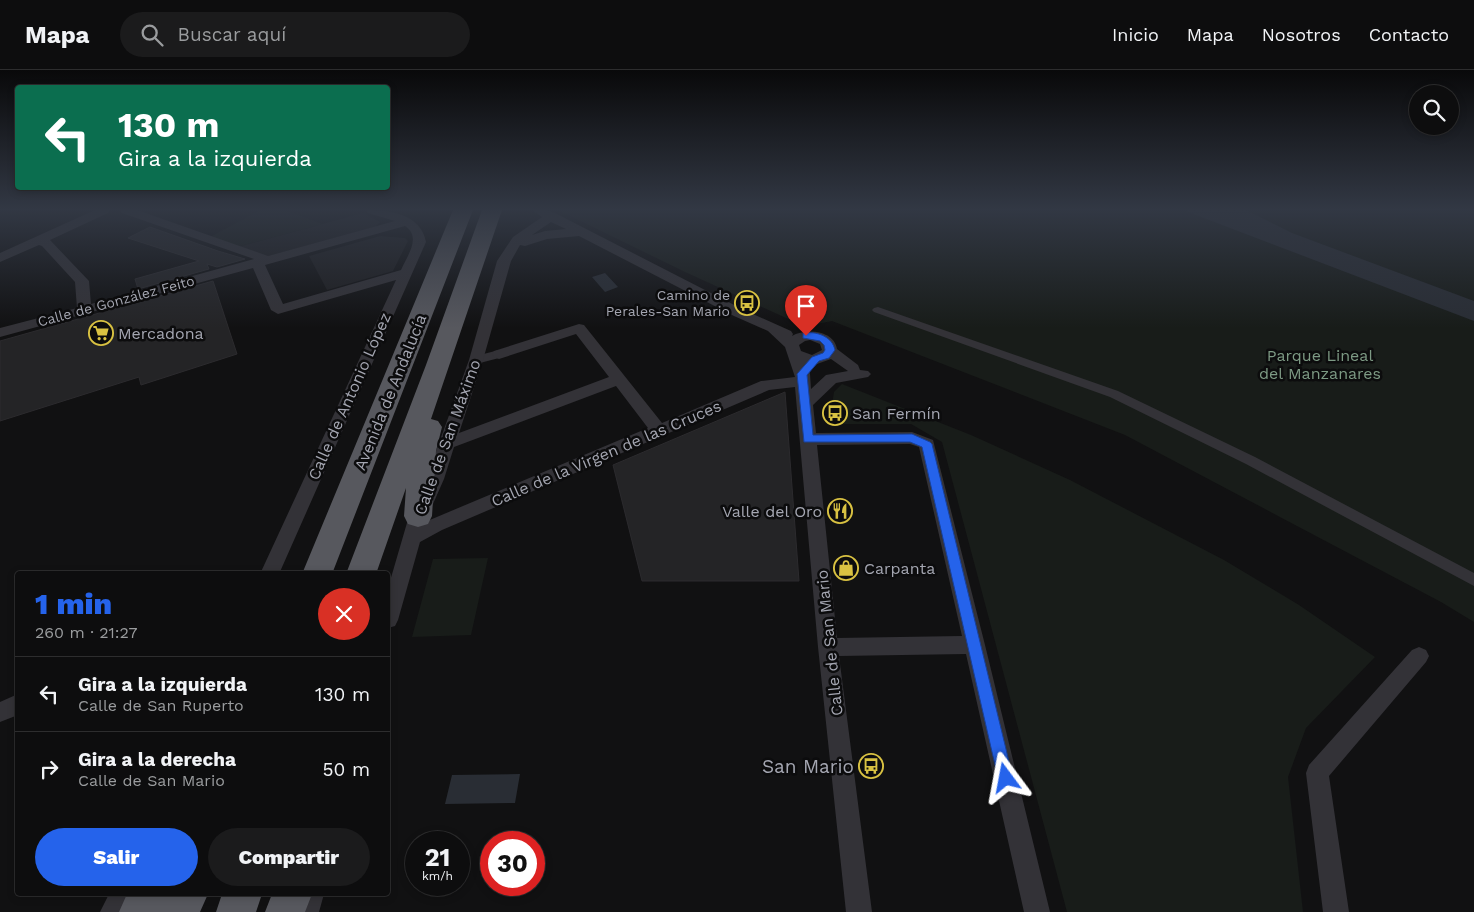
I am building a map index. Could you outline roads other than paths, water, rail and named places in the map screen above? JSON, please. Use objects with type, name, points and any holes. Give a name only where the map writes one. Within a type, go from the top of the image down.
[{"type":"highway","name":"Avenida de Andalucía","points":[[318,571],[447,249]]},
{"type":"highway","name":"Avenida de Andalucía","points":[[362,571],[478,249]]},
{"type":"highway","points":[[415,527],[423,450],[441,386],[438,365]]},
{"type":"highway","points":[[139,912],[147,896]]},
{"type":"highway","points":[[180,912],[187,896]]},
{"type":"highway","points":[[236,912],[241,896]]},
{"type":"highway","points":[[268,912],[273,896]]},
{"type":"highway","points":[[285,912],[291,896]]},
{"type":"street","points":[[52,249],[82,281],[84,310]]},
{"type":"street","points":[[230,249],[263,262],[278,310],[405,273]]},
{"type":"street","name":"Calle de González Feito","points":[[0,333],[263,262],[301,249]]},
{"type":"street","name":"Calle de Antonio López","points":[[270,571],[416,249]]},
{"type":"street","name":"Calle de San Máximo","points":[[390,613],[415,527],[435,479],[476,360],[500,274],[510,249]]},
{"type":"street","points":[[507,254],[514,249]]},
{"type":"street","points":[[615,249],[775,331],[794,345],[806,359],[821,356]]},
{"type":"street","points":[[878,310],[1114,394],[1151,411],[1347,512],[1474,580]]},
{"type":"street","points":[[476,360],[579,328],[660,431]]},
{"type":"street","points":[[794,345],[806,336],[823,338],[829,344],[802,378]]},
{"type":"street","name":"Calle de San Mario","points":[[794,345],[802,378],[805,404],[828,646],[859,912]]},
{"type":"street","points":[[805,404],[831,379],[863,374]]},
{"type":"street","name":"Calle de la Virgen de las Cruces","points":[[415,527],[436,525],[766,385],[802,378]]},
{"type":"street","points":[[446,444],[620,379]]},
{"type":"street","points":[[808,439],[912,438],[927,444],[1037,912]]},
{"type":"street","points":[[828,646],[975,645]]},
{"type":"street","points":[[1336,912],[1317,774],[1420,656]]},
{"type":"street","points":[[0,712],[15,705]]},
{"type":"street","points":[[113,912],[121,896]]},
{"type":"street","points":[[306,912],[310,896]]},
{"type":"place","name":"Camino de Perales-San Mario","points":[[747,303]]},
{"type":"place","name":"Mercadona","points":[[101,333]]},
{"type":"place","name":"San Fermín","points":[[835,413]]},
{"type":"place","name":"Valle del Oro","points":[[840,511]]},
{"type":"place","name":"Carpanta","points":[[846,568]]},
{"type":"place","name":"San Mario","points":[[871,766]]},
{"type":"park label","name":"Parque Lineal del Manzanares","points":[[1320,364]]}]
